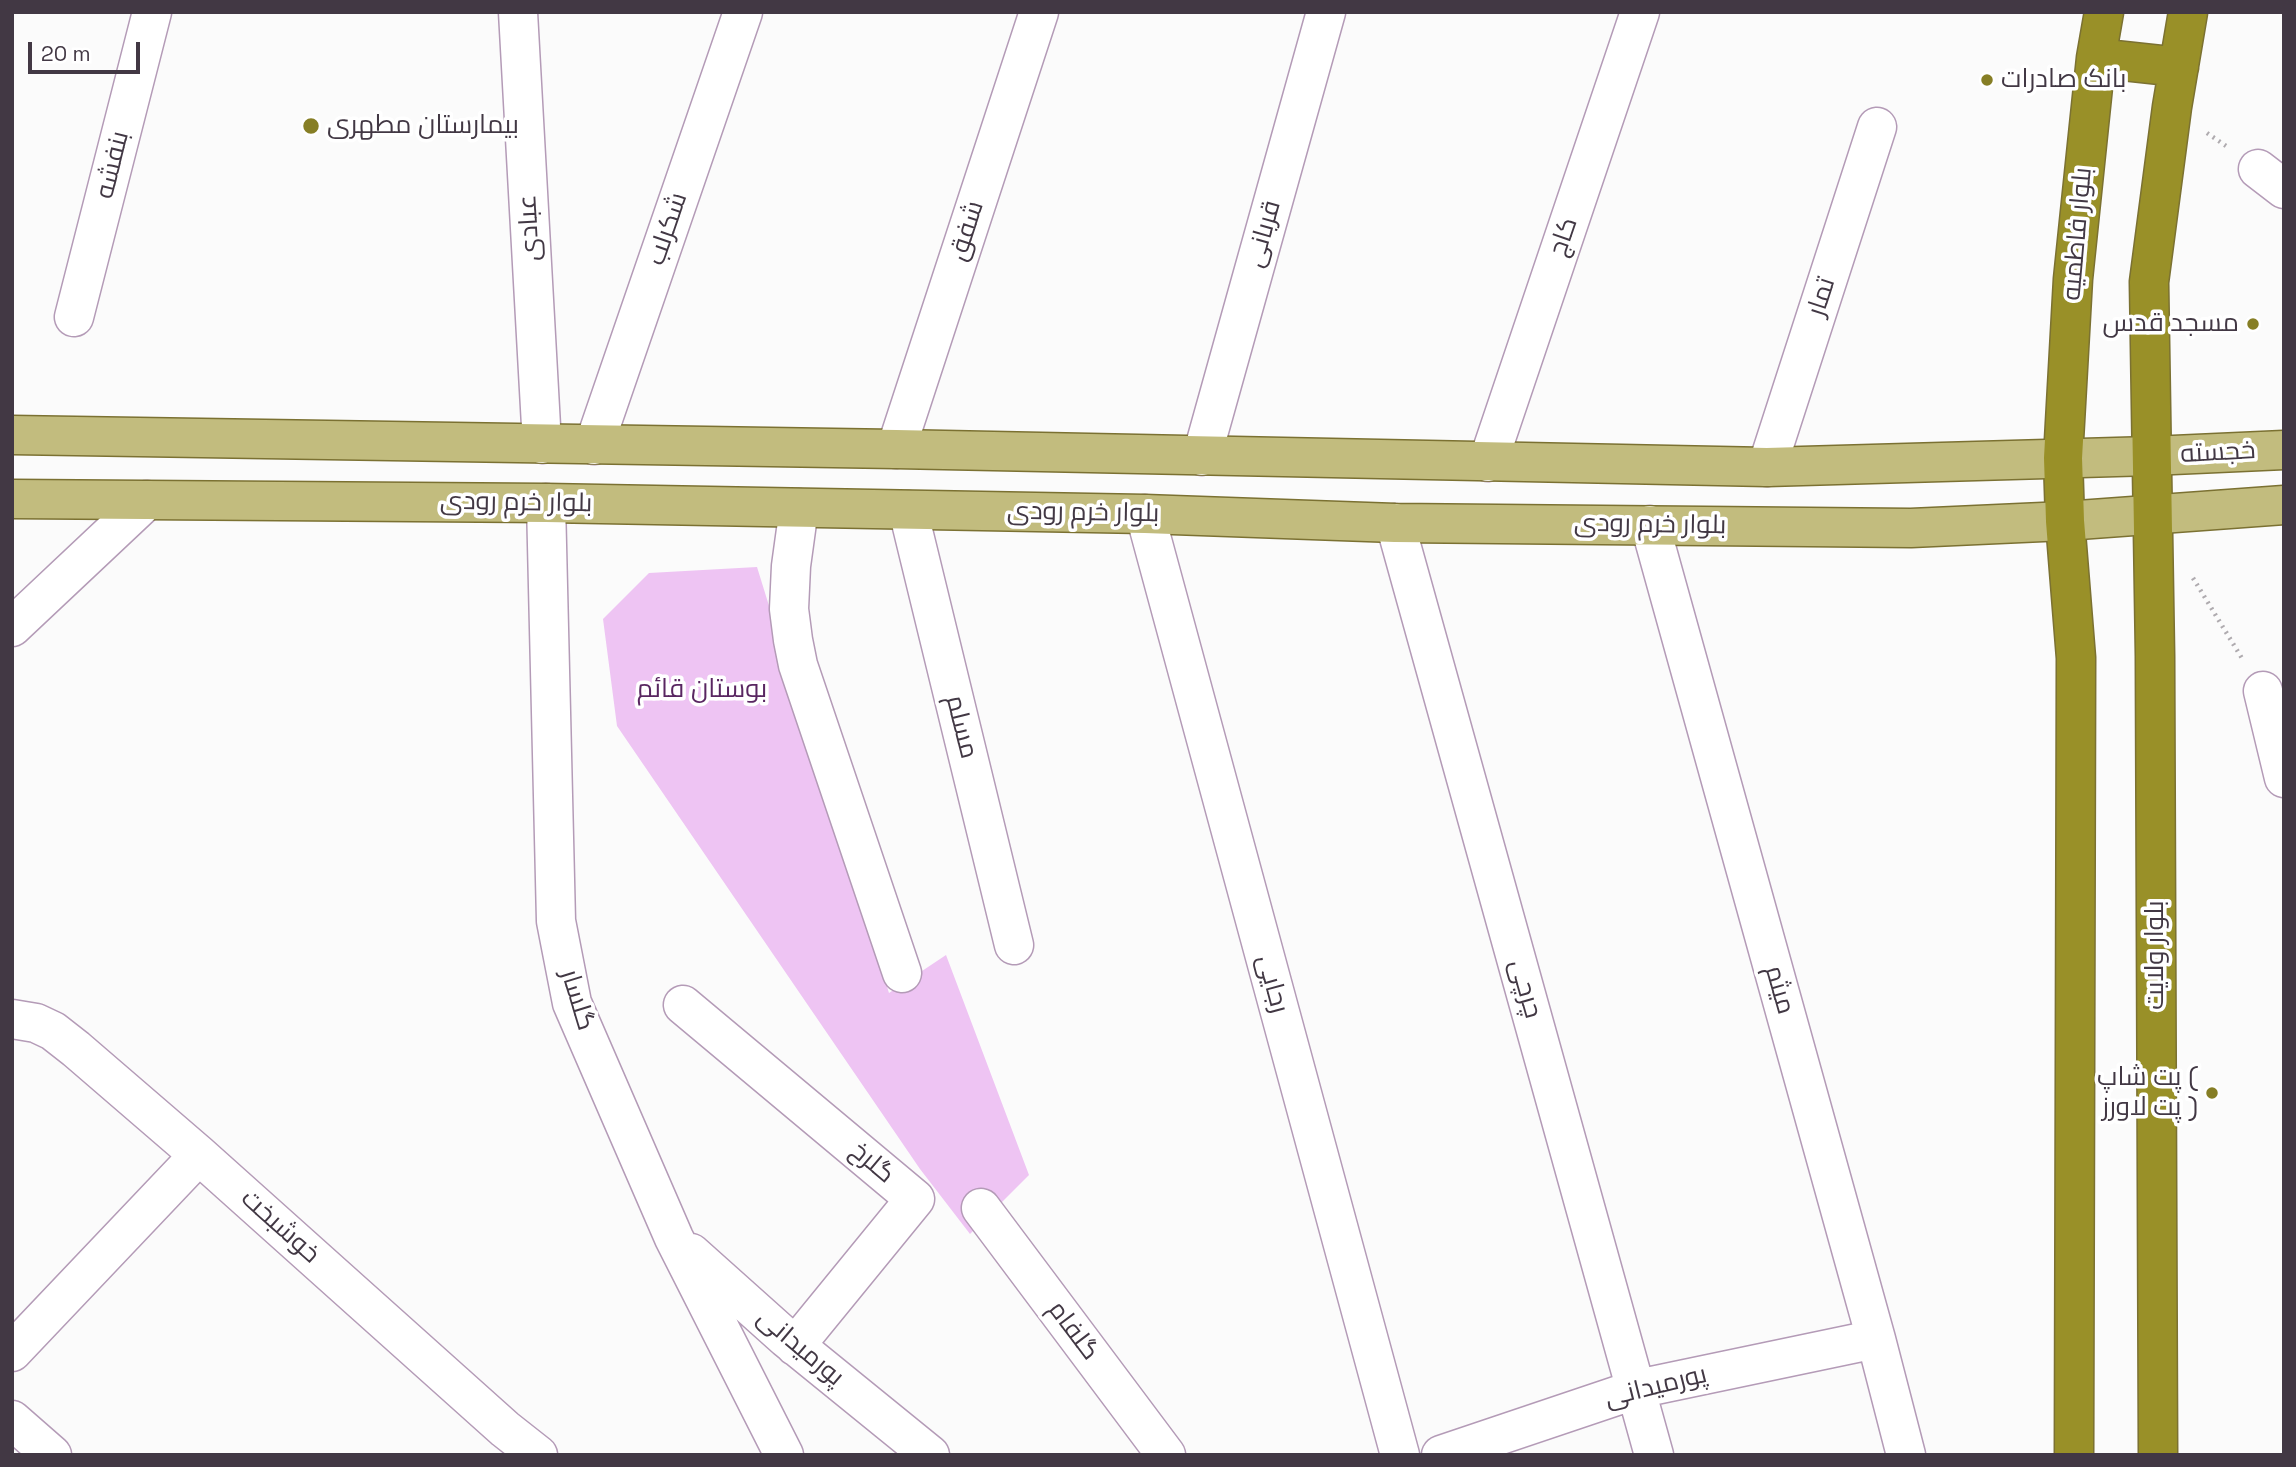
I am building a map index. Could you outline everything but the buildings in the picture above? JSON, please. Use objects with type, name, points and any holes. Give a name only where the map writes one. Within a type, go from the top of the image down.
[{"type":"highway","name":"بلوار فاطمیه","points":[[2063,458],[2073,279],[2096,58],[2104,12]]},
{"type":"highway","points":[[2151,456],[2149,282],[2172,107],[2188,12]]},
{"type":"highway","points":[[2096,58],[2179,67]]},
{"type":"highway","name":"بلوار ولایت","points":[[2151,456],[2154,515],[2158,1455]]},
{"type":"highway","points":[[2063,458],[2065,521],[2076,657],[2074,1455]]},
{"type":"main road","points":[[12,435],[896,449],[1767,467],[2151,456]]},
{"type":"main road","name":"خجسته","points":[[2151,456],[2284,450]]},
{"type":"main road","name":"بلوار خرم رودی","points":[[12,499],[546,503],[1145,514],[1395,523],[1910,528],[2154,515]]},
{"type":"main road","points":[[2154,515],[2284,505]]},
{"type":"street","name":"بنفشه","points":[[74,317],[152,12]]},
{"type":"street","name":"عبادی","points":[[518,12],[542,444]]},
{"type":"street","name":"شکرلب","points":[[594,445],[743,12]]},
{"type":"street","name":"شفق","points":[[896,449],[1039,12]]},
{"type":"street","name":"قربانی","points":[[1202,456],[1326,12]]},
{"type":"street","name":"کاج","points":[[1488,462],[1640,12]]},
{"type":"street","name":"تمار","points":[[1767,467],[1877,127]]},
{"type":"street","points":[[12,627],[148,500]]},
{"type":"street","name":"گلسار","points":[[546,503],[556,921],[572,1003],[674,1238],[784,1455]]},
{"type":"street","points":[[799,508],[790,566],[789,609],[798,665],[902,973]]},
{"type":"street","name":"مسلم","points":[[908,510],[1014,945]]},
{"type":"street","name":"رجایی","points":[[1145,514],[1400,1455]]},
{"type":"street","name":"چرچی","points":[[1395,523],[1654,1455]]},
{"type":"street","name":"میثم","points":[[1650,525],[1906,1455]]},
{"type":"street","points":[[2263,691],[2284,778]]},
{"type":"street","name":"گلرخ","points":[[683,1005],[915,1199],[795,1346]]},
{"type":"street","name":"خوشبخت","points":[[12,1019],[36,1023],[53,1031],[199,1154],[505,1429],[538,1455]]},
{"type":"street","points":[[12,1352],[199,1154]]},
{"type":"street","name":"گلفام","points":[[981,1208],[1166,1455]]},
{"type":"street","name":"پورمیدانی","points":[[674,1238],[795,1346],[930,1455]]},
{"type":"street","name":"پورمیدانی","points":[[1441,1455],[1637,1389],[1876,1339]]},
{"type":"street","points":[[12,1420],[52,1455]]},
{"type":"path","points":[[2172,107],[2271,179]]},
{"type":"path","points":[[2190,574],[2263,691]]},
{"type":"green space","name":"بوستان قائم","points":[[757,567],[889,993],[946,955],[1029,1175],[970,1234],[920,1169],[617,726],[603,619],[649,573]]},
{"type":"place","name":"بانک صادرات","points":[[1987,80]]},
{"type":"place","name":"بیمارستان مطهری","points":[[311,126]]},
{"type":"place","name":"مسجد قدس","points":[[2253,324]]},
{"type":"place","name":"پت شاپ ( پت لاورز )","points":[[2212,1093]]}]
